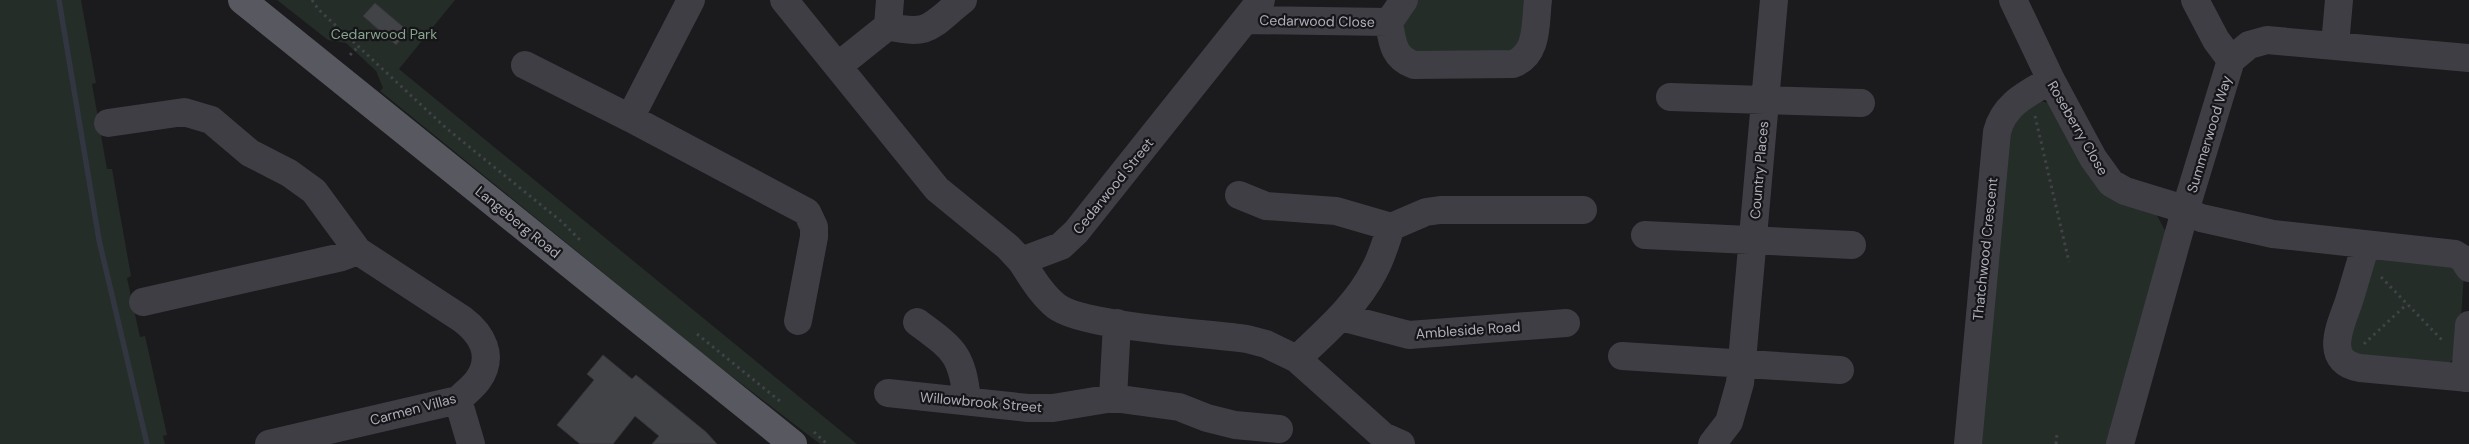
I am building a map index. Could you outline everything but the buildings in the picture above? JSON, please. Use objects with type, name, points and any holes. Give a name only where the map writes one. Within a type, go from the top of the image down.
[{"type":"main road","name":"Langeberg Road","points":[[242,0],[803,437]]},
{"type":"street","points":[[630,118],[691,0]]},
{"type":"street","points":[[784,0],[937,189],[1008,247],[1021,261],[1045,296],[1065,312],[1117,323],[1248,339],[1266,344],[1297,359],[1384,436],[1401,444]]},
{"type":"street","points":[[838,66],[889,13],[908,32],[923,30],[963,0]]},
{"type":"street","name":"Cedarwood Close","points":[[1253,10],[1397,11],[1392,44],[1397,54],[1405,62],[1414,64],[1513,64],[1522,60],[1531,49],[1538,0]]},
{"type":"street","name":"Country Places","points":[[1712,444],[1729,422],[1737,399],[1742,364],[1774,0]]},
{"type":"street","name":"Roseberry Close","points":[[2013,0],[2051,80],[2093,158],[2111,183],[2125,191],[2201,218],[2364,251],[2455,254],[2463,259],[2469,268]]},
{"type":"street","points":[[2195,0],[2216,40],[2231,60]]},
{"type":"street","points":[[2335,45],[2339,0]]},
{"type":"street","name":"Cedarwood Street","points":[[1021,261],[1061,246],[1073,236],[1253,10]]},
{"type":"street","name":"Summerwood Way","points":[[2120,444],[2185,211],[2231,60],[2249,45],[2261,40],[2469,58]]},
{"type":"street","points":[[525,64],[807,212],[814,226],[814,237],[798,321]]},
{"type":"street","name":"Thatchwood Crescent","points":[[1968,444],[1999,123],[2009,107],[2051,80]]},
{"type":"street","name":"Country Places","points":[[1670,97],[1862,104]]},
{"type":"street","name":"Carmen Villas","points":[[108,123],[184,112],[210,120],[250,154],[288,173],[314,191],[325,203],[358,251],[462,319],[476,330],[482,338],[485,358],[482,373],[478,381],[458,400],[269,444]]},
{"type":"street","points":[[1239,195],[1266,206],[1344,212],[1391,226],[1426,212],[1440,210],[1583,210]]},
{"type":"street","points":[[1297,359],[1341,317],[1374,270],[1391,226]]},
{"type":"street","name":"Country Places","points":[[1645,235],[1852,245]]},
{"type":"street","points":[[143,302],[342,257],[358,251]]},
{"type":"street","points":[[2364,251],[2337,338],[2338,351],[2344,363],[2360,368],[2466,373],[2469,325]]},
{"type":"street","name":"Ambleside Road","points":[[1341,317],[1392,331],[1416,335],[1566,323]]},
{"type":"street","points":[[917,322],[950,346],[965,376],[967,400]]},
{"type":"street","points":[[1113,398],[1117,323]]},
{"type":"street","points":[[1622,356],[1840,370]]},
{"type":"street","name":"Willowbrook Street","points":[[888,393],[1028,408],[1054,408],[1113,398],[1180,407],[1207,418],[1235,425],[1279,429]]},
{"type":"street","points":[[458,400],[471,444]]},
{"type":"path","points":[[312,0],[446,128],[562,222],[587,247]]},
{"type":"path","points":[[350,55],[359,46]]},
{"type":"path","points":[[2025,95],[2034,110],[2069,262]]},
{"type":"path","points":[[2364,251],[2466,373]]},
{"type":"path","points":[[2344,363],[2407,304]]},
{"type":"path","points":[[694,332],[783,404]]},
{"type":"path","points":[[2056,444],[2057,434]]},
{"type":"path","points":[[803,437],[827,444]]},
{"type":"green space","points":[[0,0],[81,0],[96,83],[92,84],[107,169],[112,169],[131,276],[127,278],[140,337],[145,336],[167,435],[163,436],[165,444],[0,444]]},
{"type":"green space","name":"Cedarwood Park","points":[[277,0],[455,0],[399,69],[857,444],[820,444],[708,358],[380,91],[383,88],[376,71],[346,43],[328,40]]},
{"type":"green space","points":[[1413,0],[1530,0],[1520,53],[1407,56],[1401,17]]},
{"type":"green space","points":[[2039,101],[2050,103],[2153,208],[2169,238],[2110,444],[1976,444],[2007,124]]},
{"type":"green space","points":[[2379,256],[2446,260],[2464,274],[2459,348],[2455,358],[2446,365],[2346,353],[2368,265]]},
{"type":"waterway","points":[[59,0],[99,240],[147,444]]}]
